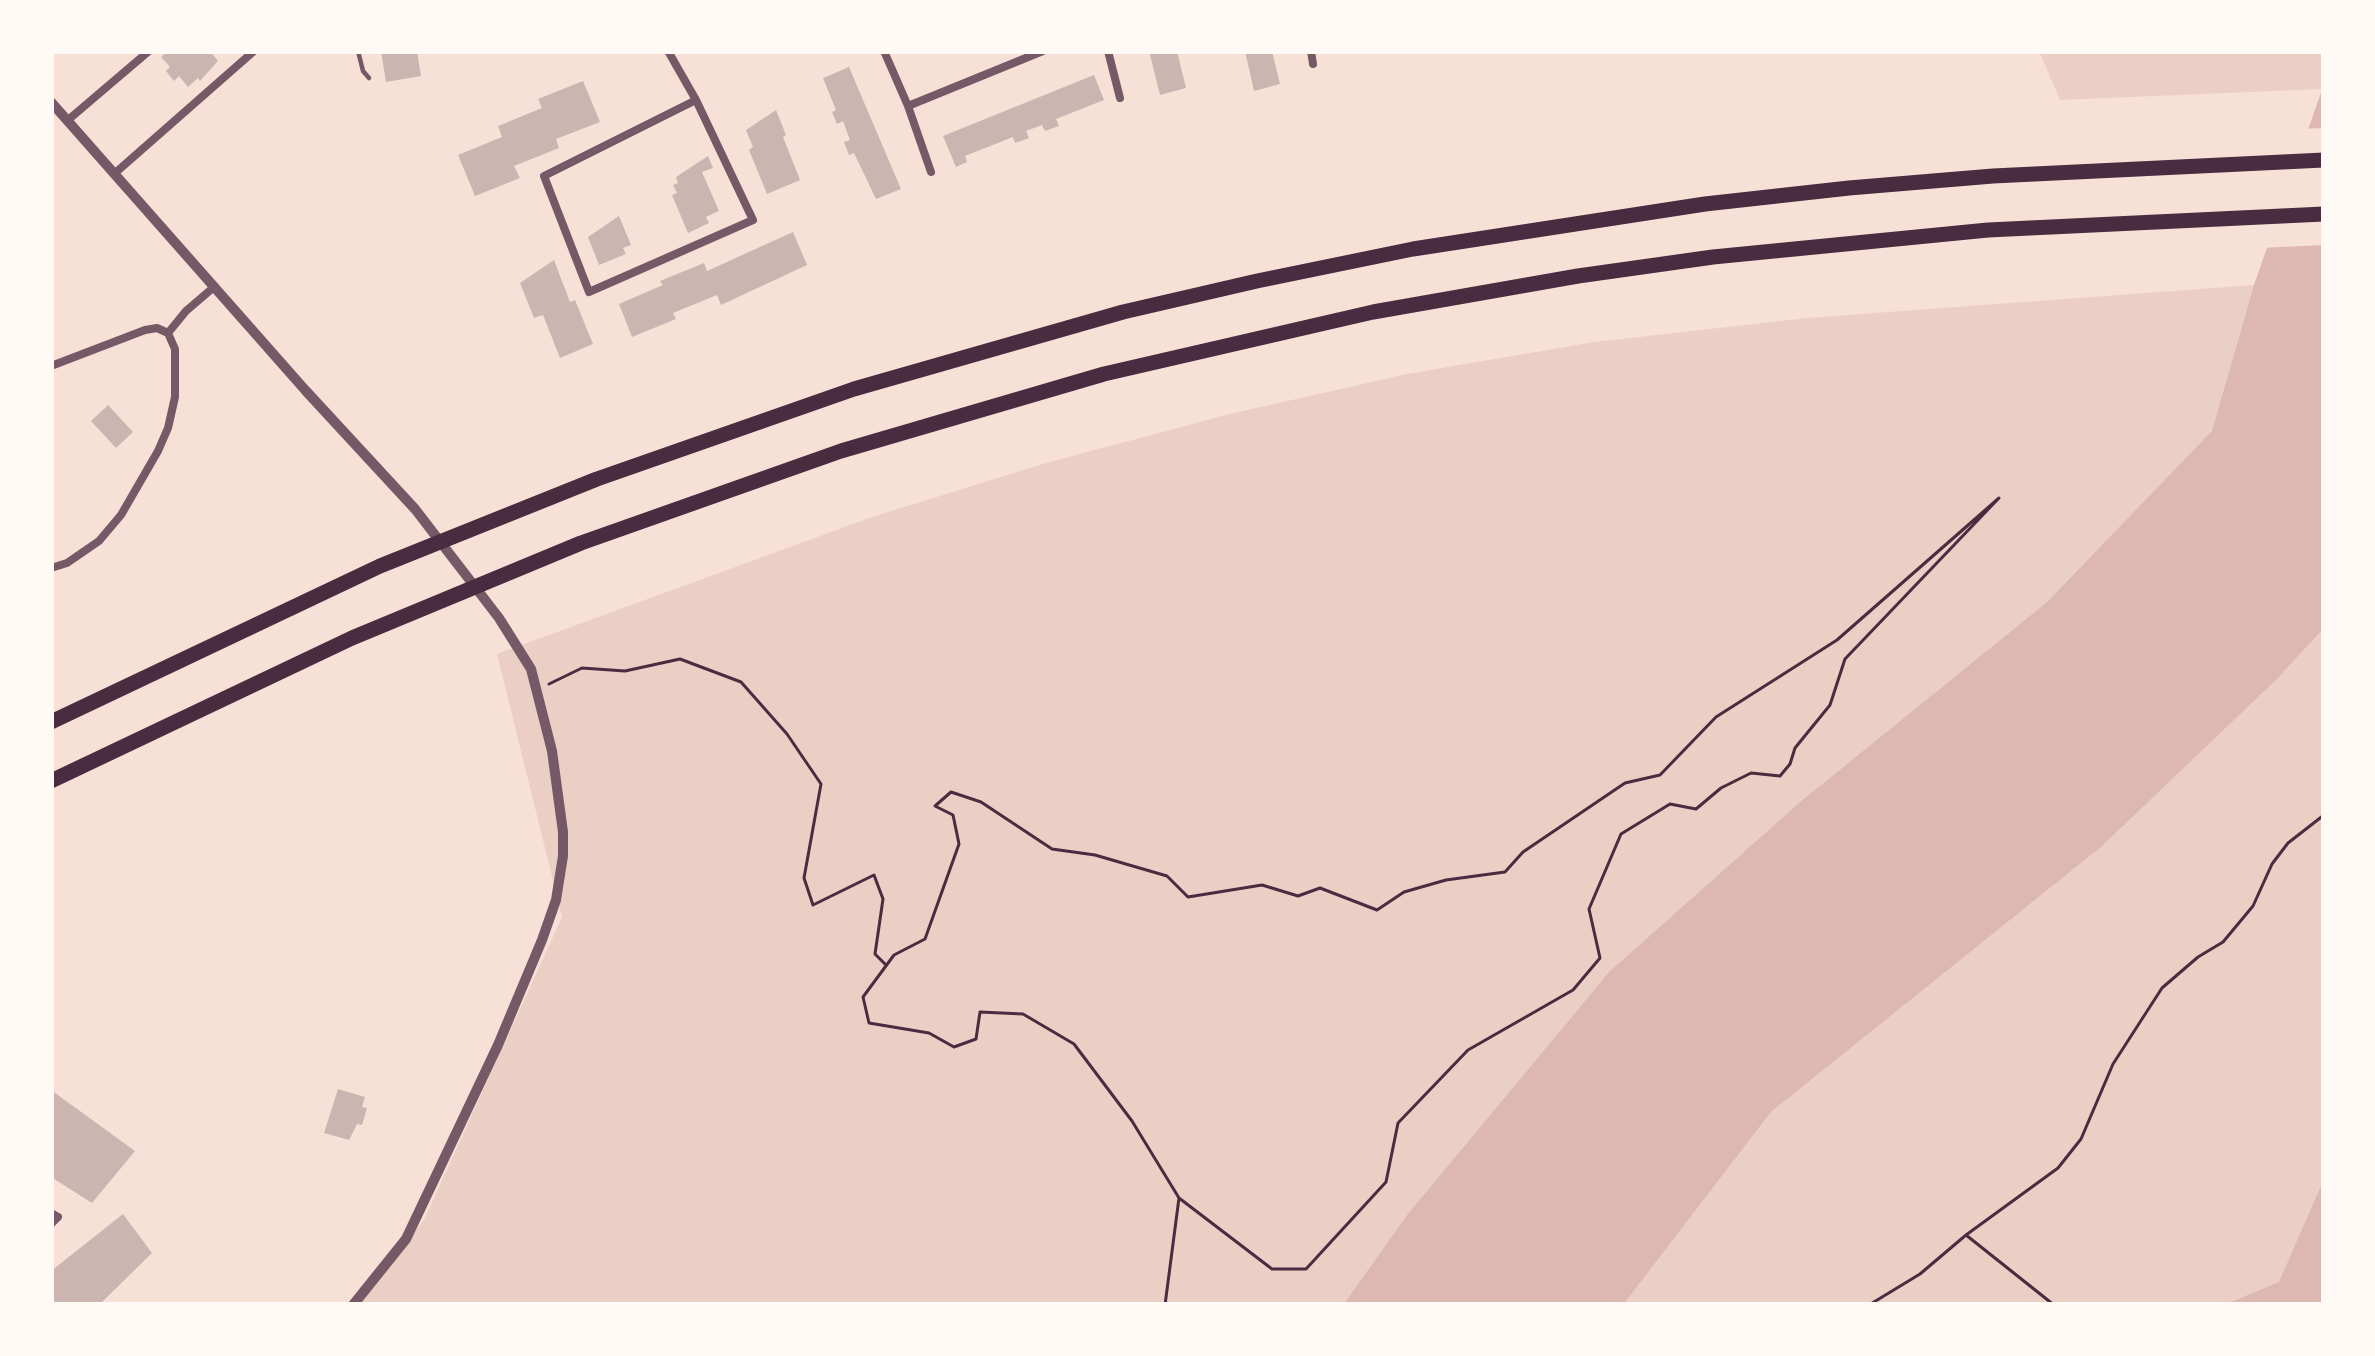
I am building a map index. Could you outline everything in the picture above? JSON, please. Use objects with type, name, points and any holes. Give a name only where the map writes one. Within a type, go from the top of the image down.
[{"type":"highway","points":[[51,722],[380,566],[658,456],[916,370],[1123,312],[1337,263],[1558,225],[1773,196],[1993,176],[2324,160]]},
{"type":"highway","points":[[51,782],[430,604],[531,563],[712,494],[927,423],[1122,369],[1372,312],[1578,275],[1988,230],[2324,214]]},
{"type":"street","points":[[67,121],[149,51]]},
{"type":"street","points":[[114,174],[254,51]]},
{"type":"street","points":[[668,51],[697,100],[753,220],[589,292],[544,176],[697,100]]},
{"type":"street","points":[[884,51],[931,172]]},
{"type":"street","points":[[908,106],[1043,51]]},
{"type":"street","points":[[1108,51],[1120,98]]},
{"type":"street","points":[[1311,51],[1313,64]]},
{"type":"street","points":[[51,102],[415,508],[499,618],[531,669],[552,751],[563,832],[556,900],[498,1045],[406,1239],[352,1305]]},
{"type":"street","points":[[167,334],[214,287]]},
{"type":"street","points":[[51,366],[157,328],[176,349],[175,397],[158,451],[99,541],[51,568]]},
{"type":"street","points":[[51,1214],[58,1217],[51,1224]]},
{"type":"lane","points":[[358,51],[369,78]]},
{"type":"path","points":[[1999,498],[1844,659],[1830,705],[1795,748],[1780,776],[1751,773],[1696,808],[1670,804],[1621,834],[1589,909],[1600,958],[1573,990],[1468,1050],[1398,1123],[1386,1182],[1306,1269],[1272,1269],[1179,1198],[1132,1121],[1073,1044],[1023,1014],[980,1012],[976,1039],[954,1047],[929,1033],[869,1023],[863,997],[894,955],[925,939],[959,844],[953,815],[934,806],[950,792],[981,802],[1052,849],[1096,855],[1167,876],[1188,897],[1262,884],[1298,896],[1320,888],[1377,910],[1404,892],[1504,872],[1523,852],[1625,783],[1660,775],[1716,717],[1837,640],[1999,498]]},
{"type":"path","points":[[536,690],[582,668],[625,671],[680,659],[742,682],[787,734],[820,784],[804,878],[812,904],[874,875],[883,899],[875,954],[886,965]]},
{"type":"path","points":[[1869,1305],[1920,1274],[1966,1234],[2058,1168],[2081,1139],[2114,1064],[2162,988],[2223,942],[2253,906],[2272,863],[2324,814]]},
{"type":"path","points":[[1165,1305],[1179,1198]]},
{"type":"path","points":[[1966,1234],[2054,1305]]},
{"type":"shaded area","points":[[2039,51],[2324,51],[2324,84],[2322,89],[2060,100]]},
{"type":"shaded area","points":[[2324,84],[2324,628],[2101,847],[1771,1112],[1623,1305],[1343,1305],[1407,1215],[1609,972],[1800,802],[2047,602],[2212,431],[2254,285]]},
{"type":"shaded area","points":[[2254,285],[2213,431],[2047,602],[1800,802],[1609,972],[1407,1215],[1343,1305],[355,1305],[424,1220],[562,917],[497,654],[872,517],[1046,463],[1407,374],[1594,342],[1807,318]]},
{"type":"shaded area","points":[[2324,628],[2324,1305],[1623,1305],[1771,1112],[2101,847]]},
{"type":"shaded area","points":[[2324,1179],[2324,1305],[2224,1305],[2279,1282]]},
{"type":"pier","points":[[2324,128],[2324,245],[2260,248],[2301,129]]},
{"type":"building","points":[[168,51],[210,51],[218,61],[188,87],[179,76],[174,81],[166,71],[170,67],[161,57]]},
{"type":"building","points":[[381,51],[417,51],[421,76],[386,82]]},
{"type":"building","points":[[1149,51],[1177,51],[1186,88],[1160,95]]},
{"type":"building","points":[[1245,51],[1272,51],[1280,84],[1254,91]]},
{"type":"building","points":[[849,67],[901,189],[876,199],[854,153],[849,155],[844,142],[850,140],[843,121],[837,124],[823,78]]},
{"type":"building","points":[[1094,75],[1104,100],[1056,119],[1059,126],[1045,131],[1042,125],[1026,131],[1029,138],[1015,143],[1013,137],[965,156],[967,162],[956,167],[943,136]]},
{"type":"building","points":[[583,81],[600,122],[556,139],[559,148],[514,166],[520,178],[475,196],[458,155],[502,137],[498,126],[542,108],[538,99]]},
{"type":"building","points":[[776,110],[800,180],[767,194],[746,130]]},
{"type":"building","points":[[708,156],[713,168],[702,172],[719,211],[706,217],[709,223],[688,233],[672,195],[677,193],[673,185],[678,183],[676,177]]},
{"type":"building","points":[[619,216],[631,245],[623,248],[626,254],[599,265],[588,237]]},
{"type":"building","points":[[793,232],[807,265],[721,305],[717,295],[673,313],[676,319],[632,337],[619,304],[663,285],[660,281],[704,263],[707,271]]},
{"type":"building","points":[[554,260],[593,344],[560,358],[543,315],[534,318],[520,283]]},
{"type":"building","points":[[108,405],[133,432],[116,448],[91,421]]},
{"type":"building","points":[[338,1089],[365,1097],[362,1125],[357,1124],[349,1140],[324,1133]]},
{"type":"building","points":[[51,1090],[135,1151],[92,1203],[51,1177]]},
{"type":"building","points":[[123,1214],[152,1253],[99,1305],[51,1305],[51,1271]]}]
